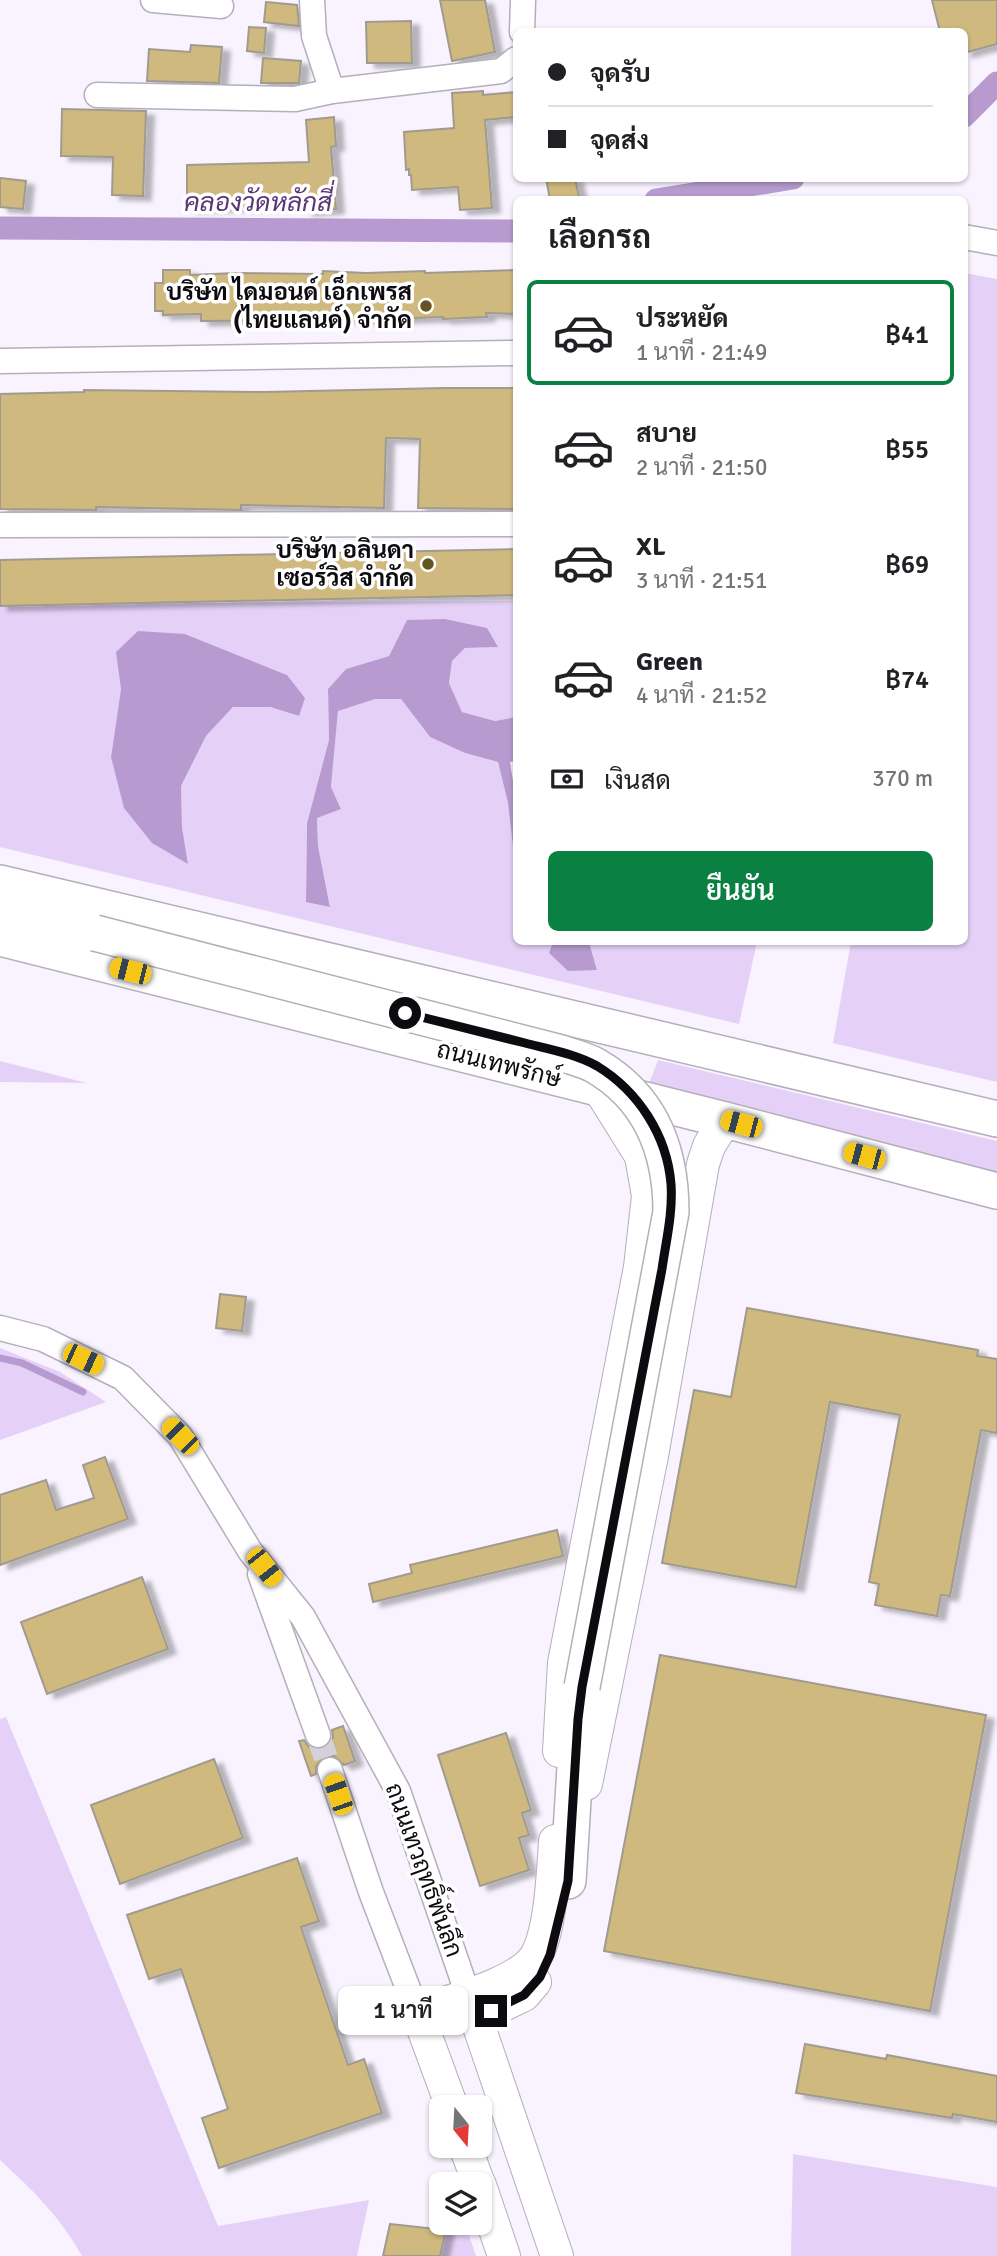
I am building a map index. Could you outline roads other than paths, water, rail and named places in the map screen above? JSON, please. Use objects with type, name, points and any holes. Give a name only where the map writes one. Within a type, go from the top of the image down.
[{"type":"main road","points":[[0,883],[997,1119]]},
{"type":"main road","points":[[0,907],[561,1052],[594,1065],[623,1085],[647,1114],[662,1143],[671,1182],[671,1212],[582,1687],[568,1881]]},
{"type":"main road","name":"ถนนเทพรักษ์","points":[[0,938],[997,1191]]},
{"type":"street","points":[[153,0],[221,6]]},
{"type":"street","points":[[312,0],[314,36],[332,91]]},
{"type":"street","points":[[522,28],[523,0]]},
{"type":"street","points":[[97,95],[295,100],[332,91],[501,71],[513,61]]},
{"type":"street","points":[[968,238],[997,243]]},
{"type":"street","points":[[0,360],[513,353]]},
{"type":"street","points":[[0,525],[513,524]]},
{"type":"street","points":[[417,2012],[499,1983],[519,1972],[537,1955],[543,1934],[552,1879],[564,1663],[640,1267],[648,1196],[641,1156],[599,1089]]},
{"type":"street","points":[[478,2025],[491,2011],[524,1995],[540,1977],[550,1955],[568,1881],[652,1456],[703,1164],[709,1146],[725,1120]]},
{"type":"street","points":[[648,1196],[656,1184],[675,1174],[685,1175],[698,1195]]},
{"type":"street","name":"ถนนเทวฤทธิ์พันลึก","points":[[0,1328],[43,1339],[123,1378],[180,1436],[250,1551],[303,1618],[398,1791],[557,2256]]},
{"type":"street","name":"ถนนเทวฤทธิ์พันลึก","points":[[250,1551],[318,1735]]},
{"type":"street","points":[[330,1770],[371,1892],[448,2095]]},
{"type":"street","points":[[492,2222],[504,2256]]},
{"type":"waterway","name":"คลองวัดหลักสี่","points":[[968,112],[997,83]]},
{"type":"waterway","name":"คลองวัดหลักสี่","points":[[681,196],[768,182]]},
{"type":"waterway","name":"คลองวัดหลักสี่","points":[[0,228],[513,231]]},
{"type":"waterway","points":[[0,1358],[22,1363],[83,1392]]},
{"type":"tunnel","points":[[318,1735],[330,1770]]},
{"type":"place","name":"บริษัท ไดมอนด์ เอ็กเพรส (ไทยแลนด์) จำกัด","points":[[426,306]]},
{"type":"place","name":"บริษัท อลินดา เซอร์วิส จำกัด","points":[[428,564]]}]
